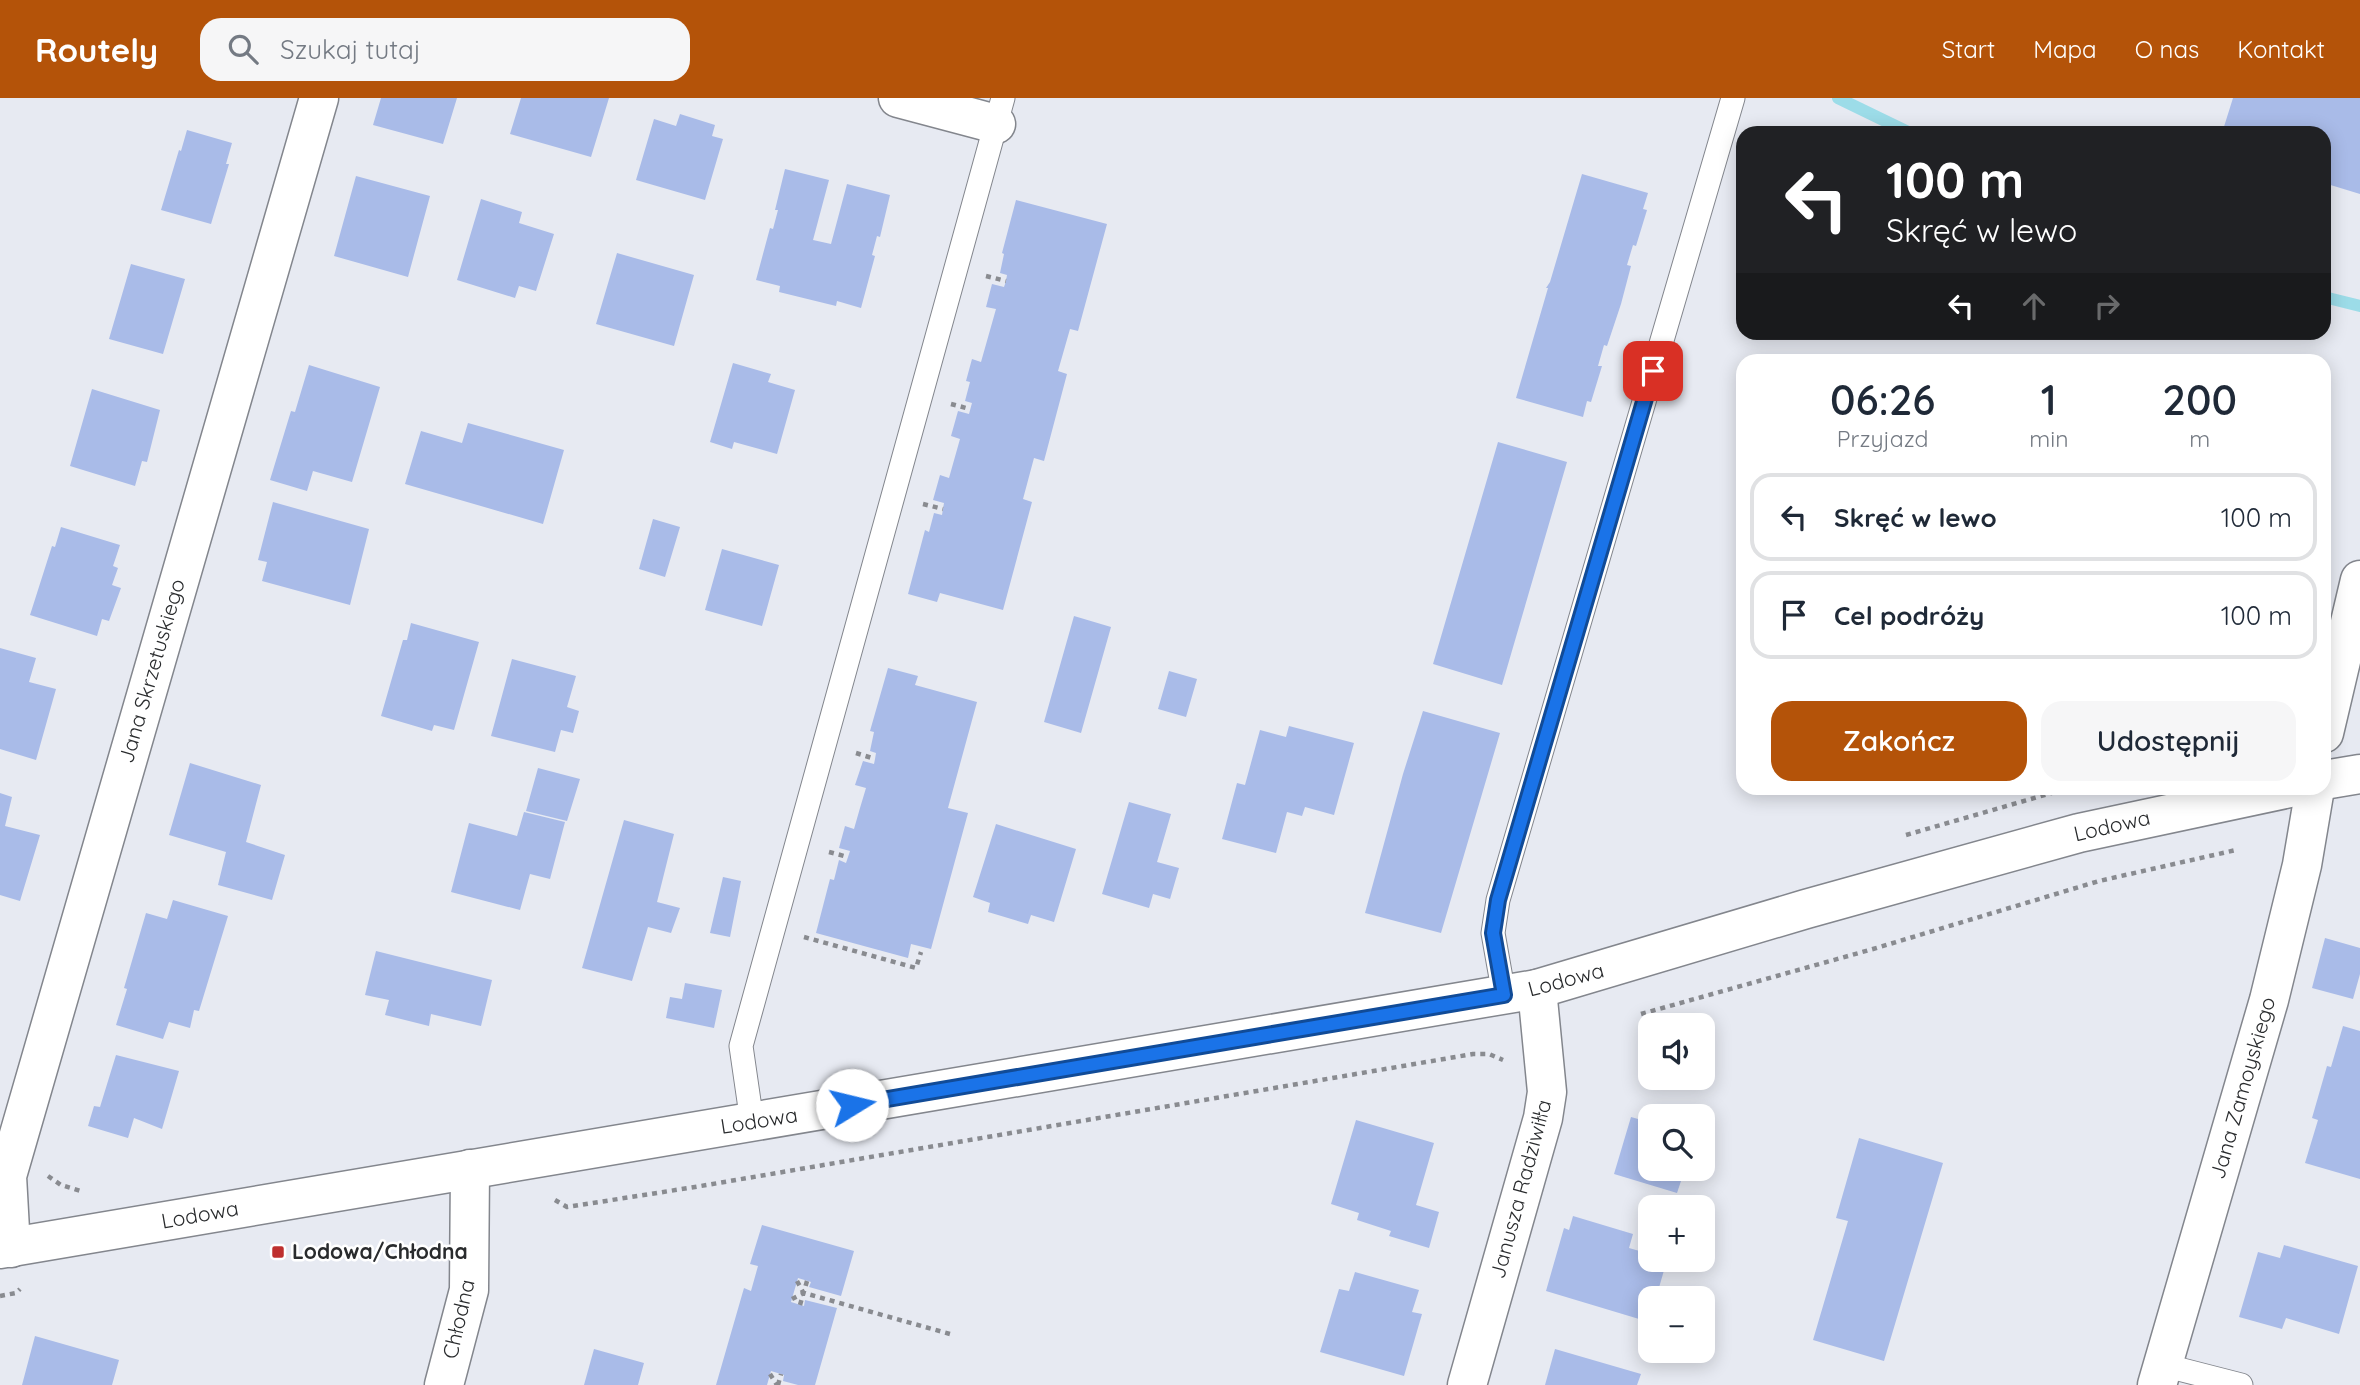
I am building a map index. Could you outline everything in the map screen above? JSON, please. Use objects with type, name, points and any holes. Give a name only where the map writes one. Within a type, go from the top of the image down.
[{"type":"street","name":"Jana Skrzetuskiego","points":[[6,1249],[7,1176],[318,98]]},
{"type":"street","points":[[898,98],[1000,111]]},
{"type":"street","points":[[2331,703],[2360,580]]},
{"type":"street","points":[[2331,779],[2360,774]]},
{"type":"street","name":"Lodowa","points":[[6,1249],[470,1168],[1520,992],[2066,836],[2257,795]]},
{"type":"street","name":"Jana Zamoyskiego","points":[[2160,1375],[2269,1000],[2302,865],[2314,795]]},
{"type":"street","name":"Janusza Radziwiłła","points":[[1467,1385],[1543,1118],[1547,1092],[1520,992]]},
{"type":"street","name":"Chłodna","points":[[444,1385],[469,1290],[470,1168]]},
{"type":"lane","points":[[1520,992],[1493,933],[1498,900],[1733,98]]},
{"type":"lane","points":[[752,1122],[741,1046],[1000,111]]},
{"type":"lane","points":[[2160,1375],[2241,1385]]},
{"type":"path","points":[[978,273],[1006,281]]},
{"type":"path","points":[[915,502],[943,509]]},
{"type":"path","points":[[847,751],[875,759]]},
{"type":"path","points":[[1903,836],[2046,795]]},
{"type":"path","points":[[821,850],[848,857]]},
{"type":"path","points":[[1645,1013],[2099,881],[2236,850]]},
{"type":"path","points":[[798,933],[807,938],[916,968],[921,952]]},
{"type":"path","points":[[555,1200],[567,1207],[695,1187],[1473,1054],[1489,1054],[1501,1058],[1510,1066]]},
{"type":"path","points":[[40,1171],[61,1185],[93,1194]]},
{"type":"path","points":[[797,1281],[804,1293]]},
{"type":"path","points":[[800,1305],[807,1281]]},
{"type":"path","points":[[792,1299],[804,1293],[950,1334]]},
{"type":"path","points":[[770,1374],[777,1385]]},
{"type":"path","points":[[777,1385],[781,1374]]},
{"type":"building","points":[[381,98],[457,98],[443,144],[373,125]]},
{"type":"building","points":[[521,98],[609,98],[591,157],[510,134]]},
{"type":"building","points":[[2233,98],[2360,98],[2360,194],[2331,185],[2331,126],[2224,126]]},
{"type":"building","points":[[680,114],[715,125],[712,136],[723,139],[705,200],[636,180],[654,119],[676,126]]},
{"type":"building","points":[[187,130],[232,143],[226,164],[229,164],[211,224],[161,210]]},
{"type":"building","points":[[785,169],[829,180],[813,240],[831,244],[847,184],[890,195],[880,237],[877,236],[872,255],[875,256],[861,308],[837,301],[836,306],[779,292],[780,286],[756,280],[770,228],[773,229],[778,210],[775,210]]},
{"type":"building","points":[[1582,174],[1648,193],[1643,209],[1647,210],[1627,265],[1631,266],[1621,304],[1607,346],[1604,345],[1598,366],[1602,366],[1591,402],[1587,401],[1583,417],[1516,398],[1546,288]]},
{"type":"building","points":[[356,176],[430,196],[408,277],[334,256]]},
{"type":"building","points":[[481,199],[522,212],[519,223],[554,234],[536,291],[519,286],[515,298],[457,280]]},
{"type":"building","points":[[1016,200],[1107,224],[1078,331],[1070,329],[1058,371],[1067,374],[1044,461],[1034,458],[1023,499],[1032,502],[1003,610],[940,593],[937,602],[908,594],[925,530],[929,532],[934,513],[942,515],[944,503],[933,500],[940,475],[949,478],[960,439],[951,436],[958,411],[969,414],[972,403],[965,401],[970,382],[966,381],[972,359],[981,362],[996,309],[986,307],[992,284],[1004,287],[1006,281],[1007,275],[1000,273],[1002,253]]},
{"type":"building","points":[[617,253],[694,275],[674,346],[596,324]]},
{"type":"building","points":[[131,264],[185,279],[163,354],[109,339]]},
{"type":"building","points":[[733,363],[771,374],[768,382],[795,390],[777,454],[734,442],[732,449],[710,442]]},
{"type":"building","points":[[309,365],[380,387],[352,482],[313,471],[307,491],[270,480],[291,411],[295,412]]},
{"type":"building","points":[[92,389],[160,410],[147,462],[142,461],[135,486],[70,466]]},
{"type":"building","points":[[468,423],[564,450],[543,524],[405,484],[421,431],[462,443]]},
{"type":"building","points":[[1498,442],[1567,462],[1502,685],[1433,664]]},
{"type":"building","points":[[273,502],[369,529],[350,605],[262,581],[267,562],[258,560]]},
{"type":"building","points":[[653,519],[680,527],[665,577],[639,569]]},
{"type":"building","points":[[61,527],[120,545],[113,566],[118,568],[112,585],[121,588],[109,621],[102,619],[97,636],[30,615],[52,546],[55,547]]},
{"type":"building","points":[[722,549],[779,565],[762,626],[705,610]]},
{"type":"building","points":[[1074,616],[1111,627],[1081,733],[1044,722]]},
{"type":"building","points":[[411,623],[479,642],[454,730],[434,725],[432,731],[381,716],[403,640],[407,640]]},
{"type":"building","points":[[0,648],[36,658],[29,682],[56,689],[36,760],[0,749]]},
{"type":"building","points":[[512,659],[576,676],[567,707],[579,711],[573,733],[561,730],[555,752],[491,736]]},
{"type":"building","points":[[888,668],[918,676],[915,685],[977,702],[948,808],[968,813],[931,949],[911,944],[908,958],[816,933],[830,879],[834,880],[839,860],[846,863],[850,851],[839,848],[845,826],[854,829],[866,788],[855,785],[863,761],[874,764],[876,753],[870,751],[874,732],[870,731]]},
{"type":"building","points":[[1169,671],[1197,679],[1186,717],[1158,709]]},
{"type":"building","points":[[1423,711],[1500,733],[1441,933],[1365,913]]},
{"type":"building","points":[[1289,726],[1354,743],[1334,815],[1305,807],[1302,816],[1287,812],[1276,853],[1222,839],[1237,783],[1245,785],[1260,730],[1286,737]]},
{"type":"building","points":[[190,763],[261,785],[246,842],[285,855],[272,900],[218,885],[226,852],[169,835]]},
{"type":"building","points":[[538,768],[580,779],[567,821],[526,811]]},
{"type":"building","points":[[0,793],[12,797],[5,826],[40,835],[20,901],[0,895]]},
{"type":"building","points":[[1129,802],[1171,814],[1157,862],[1179,868],[1170,899],[1153,894],[1149,908],[1102,894]]},
{"type":"building","points":[[524,812],[565,822],[550,879],[530,874],[520,910],[451,892],[469,823],[517,836]]},
{"type":"building","points":[[624,820],[674,834],[657,902],[680,908],[671,933],[648,927],[632,981],[582,968]]},
{"type":"building","points":[[996,824],[1076,849],[1054,922],[1031,915],[1028,924],[988,912],[990,903],[973,897]]},
{"type":"building","points":[[723,877],[741,881],[730,937],[710,933]]},
{"type":"building","points":[[173,900],[228,916],[199,1011],[194,1010],[190,1028],[169,1022],[163,1039],[116,1025],[146,913],[167,919]]},
{"type":"building","points":[[2325,938],[2360,948],[2360,974],[2353,999],[2312,988]]},
{"type":"building","points":[[376,951],[492,980],[481,1026],[431,1014],[429,1026],[385,1015],[389,1000],[365,995]]},
{"type":"building","points":[[685,983],[722,990],[714,1028],[666,1018],[670,997],[682,999]]},
{"type":"building","points":[[2343,1026],[2360,1031],[2360,1179],[2305,1163],[2318,1120],[2312,1118],[2327,1066],[2331,1067]]},
{"type":"building","points":[[116,1055],[179,1071],[162,1129],[134,1118],[128,1138],[88,1126],[94,1106],[100,1107]]},
{"type":"building","points":[[1631,1117],[1638,1119],[1638,1181],[1681,1181],[1677,1193],[1614,1174]]},
{"type":"building","points":[[1356,1120],[1434,1143],[1416,1205],[1439,1212],[1429,1248],[1389,1236],[1391,1231],[1357,1220],[1359,1213],[1331,1204]]},
{"type":"building","points":[[1859,1138],[1943,1163],[1884,1361],[1813,1340],[1848,1221],[1836,1218]]},
{"type":"building","points":[[1573,1216],[1633,1234],[1629,1248],[1638,1251],[1638,1272],[1664,1272],[1659,1286],[1638,1286],[1638,1319],[1546,1291],[1564,1228],[1569,1230]]},
{"type":"building","points":[[762,1225],[854,1251],[841,1296],[809,1287],[811,1282],[798,1278],[791,1302],[804,1306],[805,1300],[837,1308],[815,1385],[798,1385],[783,1381],[784,1375],[771,1371],[767,1385],[716,1385],[744,1288],[751,1291],[758,1266],[750,1264]]},
{"type":"building","points":[[2284,1245],[2358,1266],[2339,1334],[2286,1318],[2282,1329],[2239,1317],[2258,1252],[2280,1258]]},
{"type":"building","points":[[1355,1272],[1419,1290],[1412,1312],[1422,1314],[1404,1376],[1320,1352],[1339,1289],[1349,1291]]},
{"type":"building","points":[[35,1336],[119,1360],[112,1385],[22,1385]]},
{"type":"building","points":[[594,1349],[644,1363],[638,1385],[584,1385]]},
{"type":"building","points":[[1555,1349],[1641,1374],[1637,1385],[1545,1385]]},
{"type":"waterway","points":[[1838,98],[1896,126]]},
{"type":"waterway","points":[[2331,299],[2360,306]]},
{"type":"place","name":"Lodowa/Chłodna","points":[[278,1252]]},
{"type":"route","points":[[852,1105],[1504,995],[1493,933],[1498,900],[1653,371]]}]
